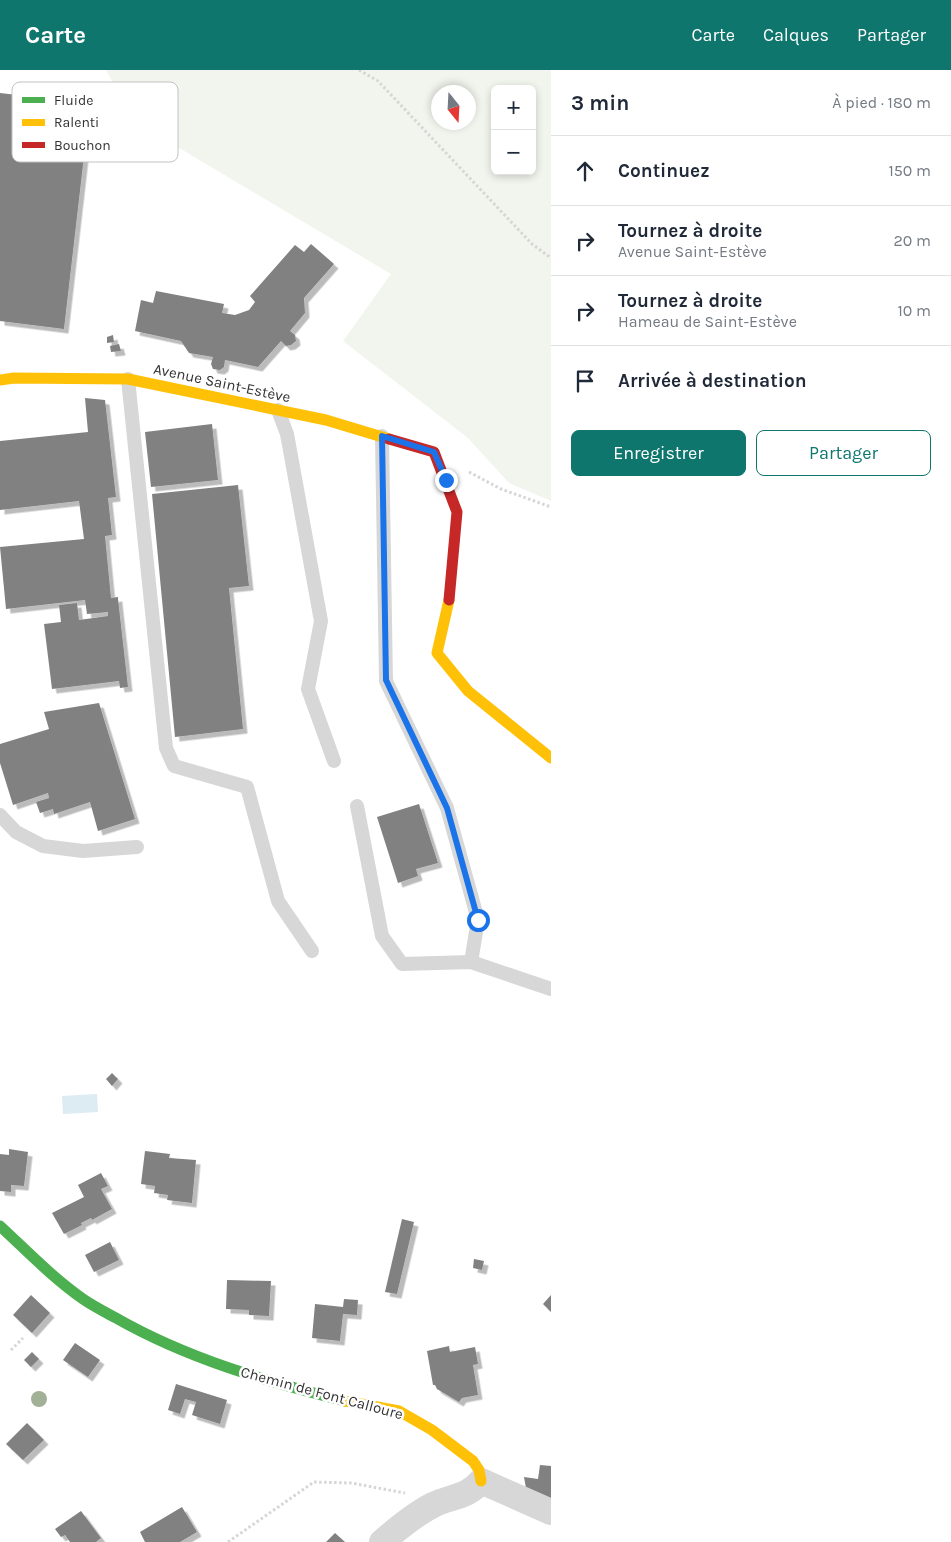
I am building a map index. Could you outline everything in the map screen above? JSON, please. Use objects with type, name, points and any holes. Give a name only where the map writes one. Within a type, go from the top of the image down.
[{"type":"street","name":"Avenue Saint-Estève","points":[[0,380],[14,378],[128,379],[326,420],[434,452]]},
{"type":"street","points":[[434,452],[457,512],[449,601],[437,653],[468,691],[551,758]]},
{"type":"street","name":"Chemin de Font Calloure","points":[[0,1226],[47,1270],[84,1300],[137,1330],[196,1356],[267,1380],[353,1403],[398,1412],[432,1430],[472,1461],[479,1470],[481,1481]]},
{"type":"street","points":[[382,1542],[433,1505],[466,1494],[475,1489],[481,1481],[551,1512]]},
{"type":"lane","points":[[128,379],[166,748],[174,766],[247,787],[278,901],[312,951]]},
{"type":"lane","points":[[278,410],[287,434],[321,621],[308,689],[334,761]]},
{"type":"lane","points":[[382,436],[386,680],[447,808],[478,920],[471,962]]},
{"type":"lane","points":[[357,806],[382,936],[402,964],[471,962],[551,989]]},
{"type":"lane","points":[[0,815],[16,832],[43,846],[83,851],[137,847]]},
{"type":"path","points":[[359,70],[378,81],[532,244],[551,258]]},
{"type":"path","points":[[434,452],[501,489],[551,506]]},
{"type":"path","points":[[11,1350],[23,1338]]},
{"type":"path","points":[[228,1542],[314,1482],[351,1483],[418,1495],[433,1505]]},
{"type":"shaded area","points":[[106,70],[551,70],[551,501],[509,483],[468,438],[343,341],[391,274],[178,147],[178,82],[113,82]]},
{"type":"shaded area","points":[[97,1094],[98,1112],[63,1114],[62,1096]]},
{"type":"building","points":[[0,93],[12,94],[12,162],[83,162],[64,329],[0,321]]},
{"type":"building","points":[[311,244],[334,264],[304,298],[305,313],[290,331],[295,335],[296,341],[286,346],[281,341],[258,367],[225,360],[224,367],[220,370],[213,369],[211,364],[213,357],[189,353],[181,341],[135,331],[141,300],[153,303],[156,291],[224,304],[222,313],[235,315],[249,310],[255,302],[250,296],[295,245],[304,252]]},
{"type":"building","points":[[113,335],[114,342],[107,343],[107,337]]},
{"type":"building","points":[[119,344],[121,351],[111,352],[110,346]]},
{"type":"building","points":[[85,398],[105,400],[116,497],[108,498],[112,535],[105,536],[111,598],[118,597],[128,687],[120,688],[119,681],[52,689],[44,624],[61,622],[59,605],[77,603],[79,620],[108,616],[108,612],[87,614],[85,600],[6,609],[0,547],[84,539],[79,501],[0,510],[0,441],[88,432]]},
{"type":"building","points":[[212,424],[218,480],[151,487],[145,432]]},
{"type":"building","points":[[238,485],[249,586],[229,588],[243,729],[175,737],[152,494]]},
{"type":"building","points":[[99,703],[135,819],[98,831],[90,802],[54,814],[53,809],[40,813],[36,802],[49,798],[48,793],[13,805],[0,763],[0,744],[49,729],[44,712]]},
{"type":"building","points":[[419,804],[438,863],[416,869],[418,876],[398,883],[377,817]]},
{"type":"building","points":[[112,1073],[118,1079],[112,1086],[106,1079]]},
{"type":"building","points":[[9,1149],[28,1152],[24,1186],[11,1185],[11,1192],[0,1191],[0,1154],[9,1155]]},
{"type":"building","points":[[145,1151],[170,1154],[169,1158],[196,1160],[192,1203],[167,1200],[168,1195],[154,1193],[155,1186],[141,1184]]},
{"type":"building","points":[[101,1173],[108,1186],[101,1189],[112,1209],[92,1220],[91,1218],[81,1223],[82,1225],[64,1234],[52,1213],[84,1197],[78,1185]]},
{"type":"building","points":[[402,1219],[414,1222],[397,1294],[385,1292]]},
{"type":"building","points":[[110,1242],[119,1260],[94,1272],[85,1255]]},
{"type":"building","points":[[474,1259],[484,1261],[482,1270],[473,1268]]},
{"type":"building","points":[[227,1280],[271,1281],[269,1316],[249,1315],[249,1310],[226,1309]]},
{"type":"building","points":[[31,1295],[50,1313],[32,1333],[13,1315]]},
{"type":"building","points":[[551,1295],[551,1312],[543,1304]]},
{"type":"building","points":[[344,1299],[358,1300],[357,1315],[343,1314],[340,1341],[312,1338],[315,1304],[343,1307]]},
{"type":"building","points":[[75,1343],[100,1360],[88,1377],[63,1360]]},
{"type":"building","points":[[449,1346],[450,1352],[475,1347],[478,1364],[473,1365],[478,1395],[462,1398],[459,1402],[433,1385],[427,1351]]},
{"type":"building","points":[[32,1352],[39,1359],[31,1367],[24,1360]]},
{"type":"building","points":[[176,1384],[227,1400],[220,1424],[192,1415],[196,1402],[185,1399],[180,1414],[168,1410]]},
{"type":"building","points":[[27,1423],[44,1440],[23,1460],[6,1444]]},
{"type":"building","points":[[540,1465],[551,1466],[551,1504],[527,1494],[524,1477],[538,1479]]},
{"type":"building","points":[[182,1507],[197,1532],[180,1542],[145,1542],[140,1532]]},
{"type":"building","points":[[81,1511],[101,1538],[96,1542],[70,1542],[65,1535],[61,1537],[55,1529]]},
{"type":"building","points":[[335,1533],[345,1542],[326,1542]]},
{"type":"traffic: fast","points":[[0,1226],[72,1291],[95,1307],[143,1333],[199,1357],[256,1377],[345,1401]]},
{"type":"traffic: slow","points":[[0,380],[14,378],[128,379],[326,420],[389,439]]},
{"type":"traffic: slow","points":[[449,600],[437,653],[468,691],[551,758]]},
{"type":"traffic: slow","points":[[345,1401],[399,1411],[432,1430],[473,1461],[479,1470],[481,1481]]},
{"type":"traffic: jam","points":[[389,439],[434,452],[457,512],[449,600]]},
{"type":"route","points":[[446,480],[434,452],[382,436],[386,680],[447,808],[478,920]]}]
